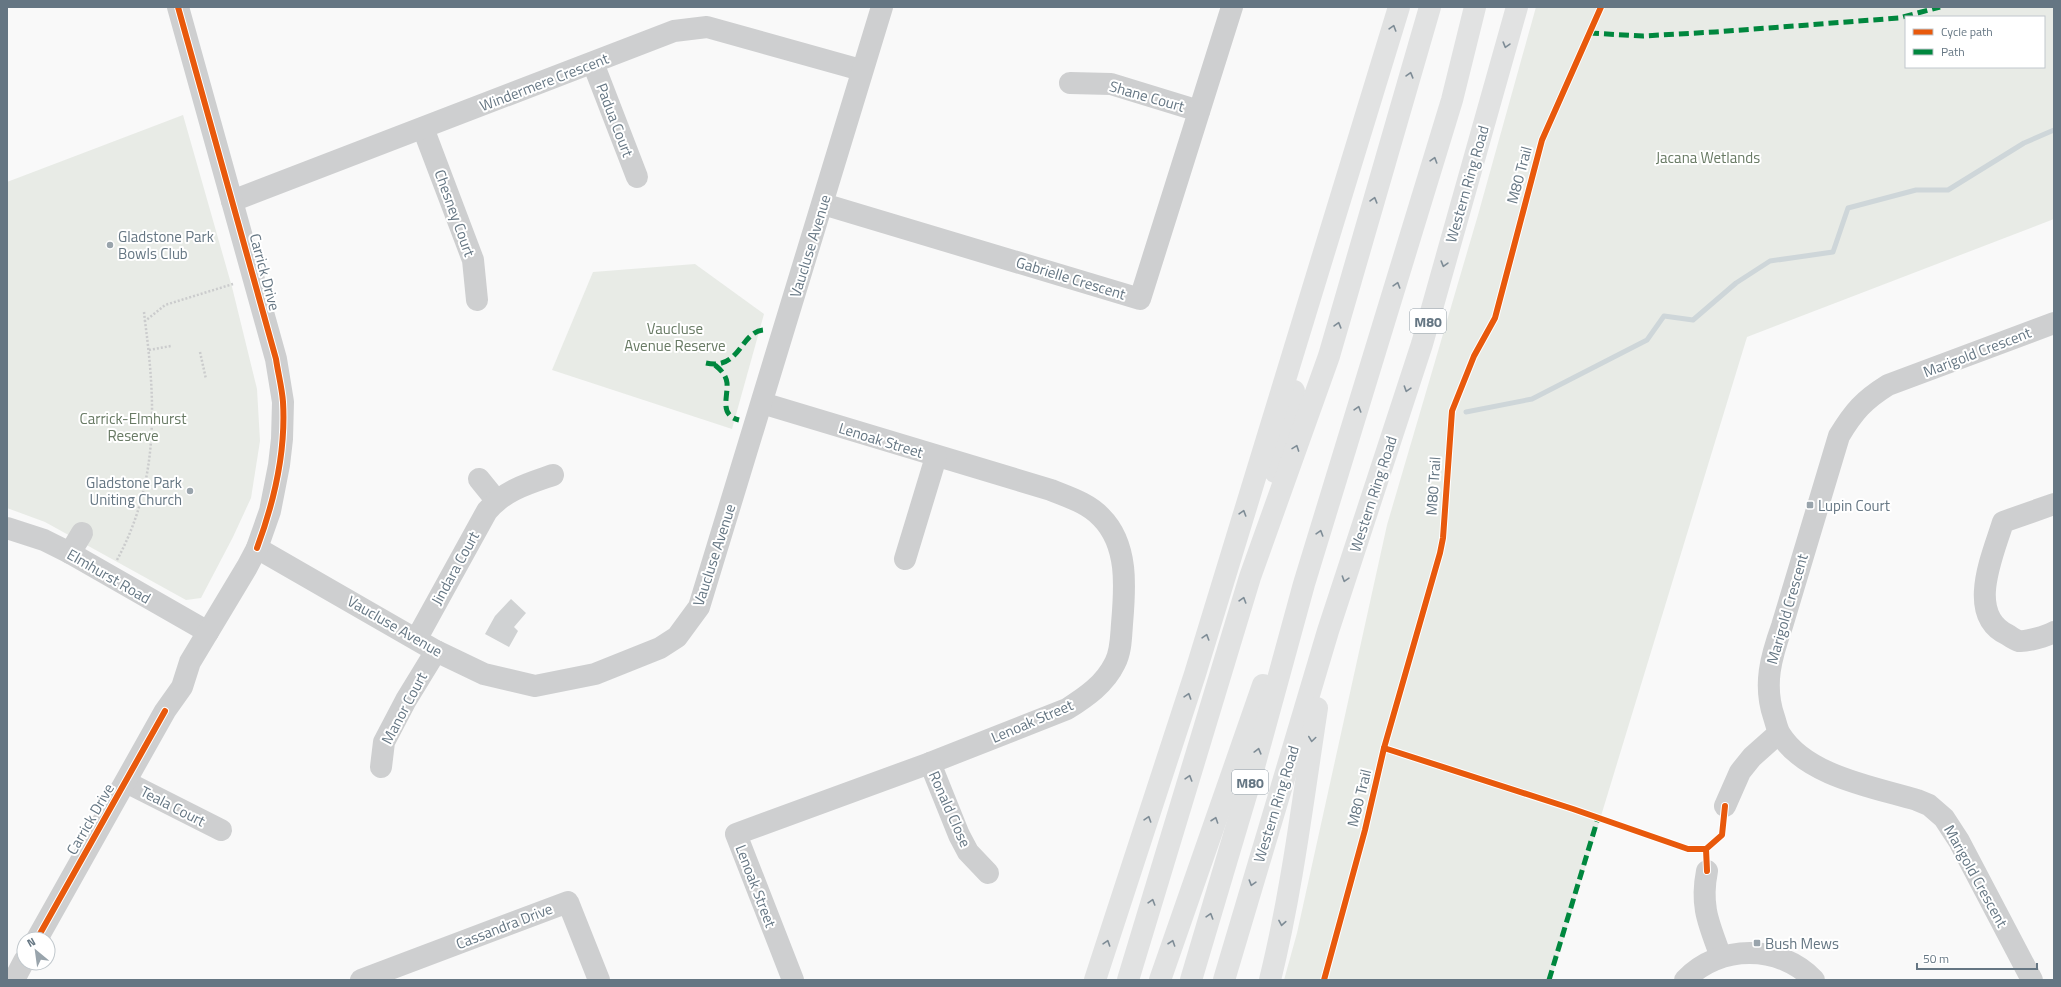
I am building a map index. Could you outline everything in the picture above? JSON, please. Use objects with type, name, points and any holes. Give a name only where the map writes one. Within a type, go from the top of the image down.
[{"type":"highway","points":[[1095,980],[1194,674],[1399,7]]},
{"type":"highway","points":[[1128,980],[1250,577],[1330,356],[1430,7]]},
{"type":"highway","name":"Western Ring Road","points":[[1191,980],[1249,785],[1304,584],[1452,100],[1475,7]]},
{"type":"highway","name":"Western Ring Road","points":[[1224,980],[1328,632],[1422,344],[1517,7]]},
{"type":"highway","points":[[1250,577],[1295,386],[1378,77]]},
{"type":"highway","points":[[1160,980],[1268,671],[1304,584]]},
{"type":"highway","points":[[1270,980],[1277,951],[1299,826],[1328,632]]},
{"type":"street","name":"Carrick Drive","points":[[42,931],[165,711],[182,687],[190,662],[257,548],[270,511],[279,465],[283,402],[276,360],[178,7]]},
{"type":"street","points":[[861,70],[882,7]]},
{"type":"street","name":"Gabrielle Crescent","points":[[823,204],[1140,299],[1232,7]]},
{"type":"street","name":"Windermere Crescent","points":[[232,201],[674,31],[707,27],[861,70]]},
{"type":"street","name":"Padua Court","points":[[593,63],[637,177]]},
{"type":"street","name":"Vaucluse Avenue","points":[[257,548],[436,650],[484,674],[535,686],[595,674],[641,657],[677,637],[699,607],[823,204],[861,70]]},
{"type":"street","name":"Shane Court","points":[[1070,83],[1111,84],[1199,111]]},
{"type":"street","name":"Chesney Court","points":[[424,128],[473,260],[477,300]]},
{"type":"street","name":"Marigold Crescent","points":[[2032,980],[1959,841],[1944,818],[1929,806],[1917,800],[1832,774],[1812,764],[1796,753],[1779,733],[1769,703],[1767,685],[1772,652],[1782,626],[1839,436],[1854,411],[1873,394],[1888,385],[2054,323]]},
{"type":"street","name":"Lenoak Street","points":[[762,402],[936,457],[1051,490],[1079,501],[1101,517],[1117,544],[1124,571],[1124,596],[1120,648],[1116,663],[1100,685],[1084,699],[1067,708],[930,762],[736,834],[793,980]]},
{"type":"street","points":[[905,559],[936,457]]},
{"type":"street","name":"Jindara Court","points":[[417,638],[487,511],[496,500],[514,488],[553,475]]},
{"type":"street","points":[[479,479],[496,500]]},
{"type":"street","points":[[2054,504],[2002,522],[1984,588],[1987,613],[1999,631],[2019,641],[2047,636],[2054,632]]},
{"type":"street","name":"Elmhurst Road","points":[[7,528],[44,540],[70,553],[208,632]]},
{"type":"street","points":[[70,553],[82,533]]},
{"type":"street","name":"Manor Court","points":[[381,767],[384,742],[406,700],[436,650]]},
{"type":"street","points":[[1725,806],[1740,772],[1752,757],[1779,733]]},
{"type":"street","name":"Ronald Close","points":[[930,762],[959,835],[968,852],[988,873]]},
{"type":"street","name":"Teala Court","points":[[126,782],[221,830]]},
{"type":"street","points":[[1707,871],[1703,891],[1706,916],[1721,957]]},
{"type":"street","name":"Cassandra Drive","points":[[363,980],[568,902],[599,980]]},
{"type":"street","points":[[1685,980],[1693,972],[1721,957],[1742,953],[1772,955],[1790,961],[1814,980]]},
{"type":"street","points":[[14,980],[19,971]]},
{"type":"path","points":[[145,321],[166,305],[233,284]]},
{"type":"path","points":[[115,562],[126,541],[138,506],[153,436],[153,402],[144,312]]},
{"type":"path","points":[[149,350],[171,346]]},
{"type":"path","points":[[200,352],[206,379]]},
{"type":"green space","name":"Jacana Wetlands","points":[[1536,7],[2054,7],[2054,219],[1747,337],[1551,980],[1284,980],[1297,933],[1387,525],[1478,215]]},
{"type":"green space","name":"Carrick-Elmhurst Reserve","points":[[183,115],[232,287],[257,389],[260,441],[251,498],[233,537],[201,598],[186,600],[45,522],[7,508],[7,182]]},
{"type":"green space","name":"Vaucluse Avenue Reserve","points":[[695,264],[764,314],[732,429],[552,370],[593,272]]},
{"type":"building","points":[[511,599],[526,613],[514,627],[518,631],[509,647],[485,634],[495,616]]},
{"type":"waterway","points":[[1466,412],[1532,399],[1647,340],[1664,316],[1693,320],[1736,283],[1770,261],[1833,252],[1848,208],[1916,190],[1948,190],[2024,143],[2054,130]]},
{"type":"marked path","points":[[1906,16],[1940,7]]},
{"type":"marked path","points":[[1589,33],[1643,36],[1715,32],[1905,16]]},
{"type":"marked path","points":[[706,363],[718,364],[727,361],[734,356],[751,335],[758,331],[767,330]]},
{"type":"marked path","points":[[715,365],[726,378],[727,410],[733,418],[739,420]]},
{"type":"marked path","points":[[1549,980],[1598,818]]},
{"type":"cycle path","points":[[178,7],[276,359],[282,391],[283,439],[281,458],[269,513],[257,548]]},
{"type":"cycle path","name":"M80 Trail","points":[[1324,980],[1365,830],[1384,748],[1440,553],[1443,538],[1452,411],[1474,356],[1495,318],[1542,140],[1601,7]]},
{"type":"cycle path","points":[[41,931],[165,711]]},
{"type":"cycle path","points":[[1384,748],[1573,809],[1688,849],[1706,849]]},
{"type":"cycle path","points":[[1707,871],[1706,849],[1722,835],[1725,806]]},
{"type":"place","name":"Gladstone Park Bowls Club","points":[[110,245]]},
{"type":"place","name":"Gladstone Park Uniting Church","points":[[190,491]]},
{"type":"place","name":"Lupin Court","points":[[1810,505]]},
{"type":"place","name":"Bush Mews","points":[[1757,943]]}]
